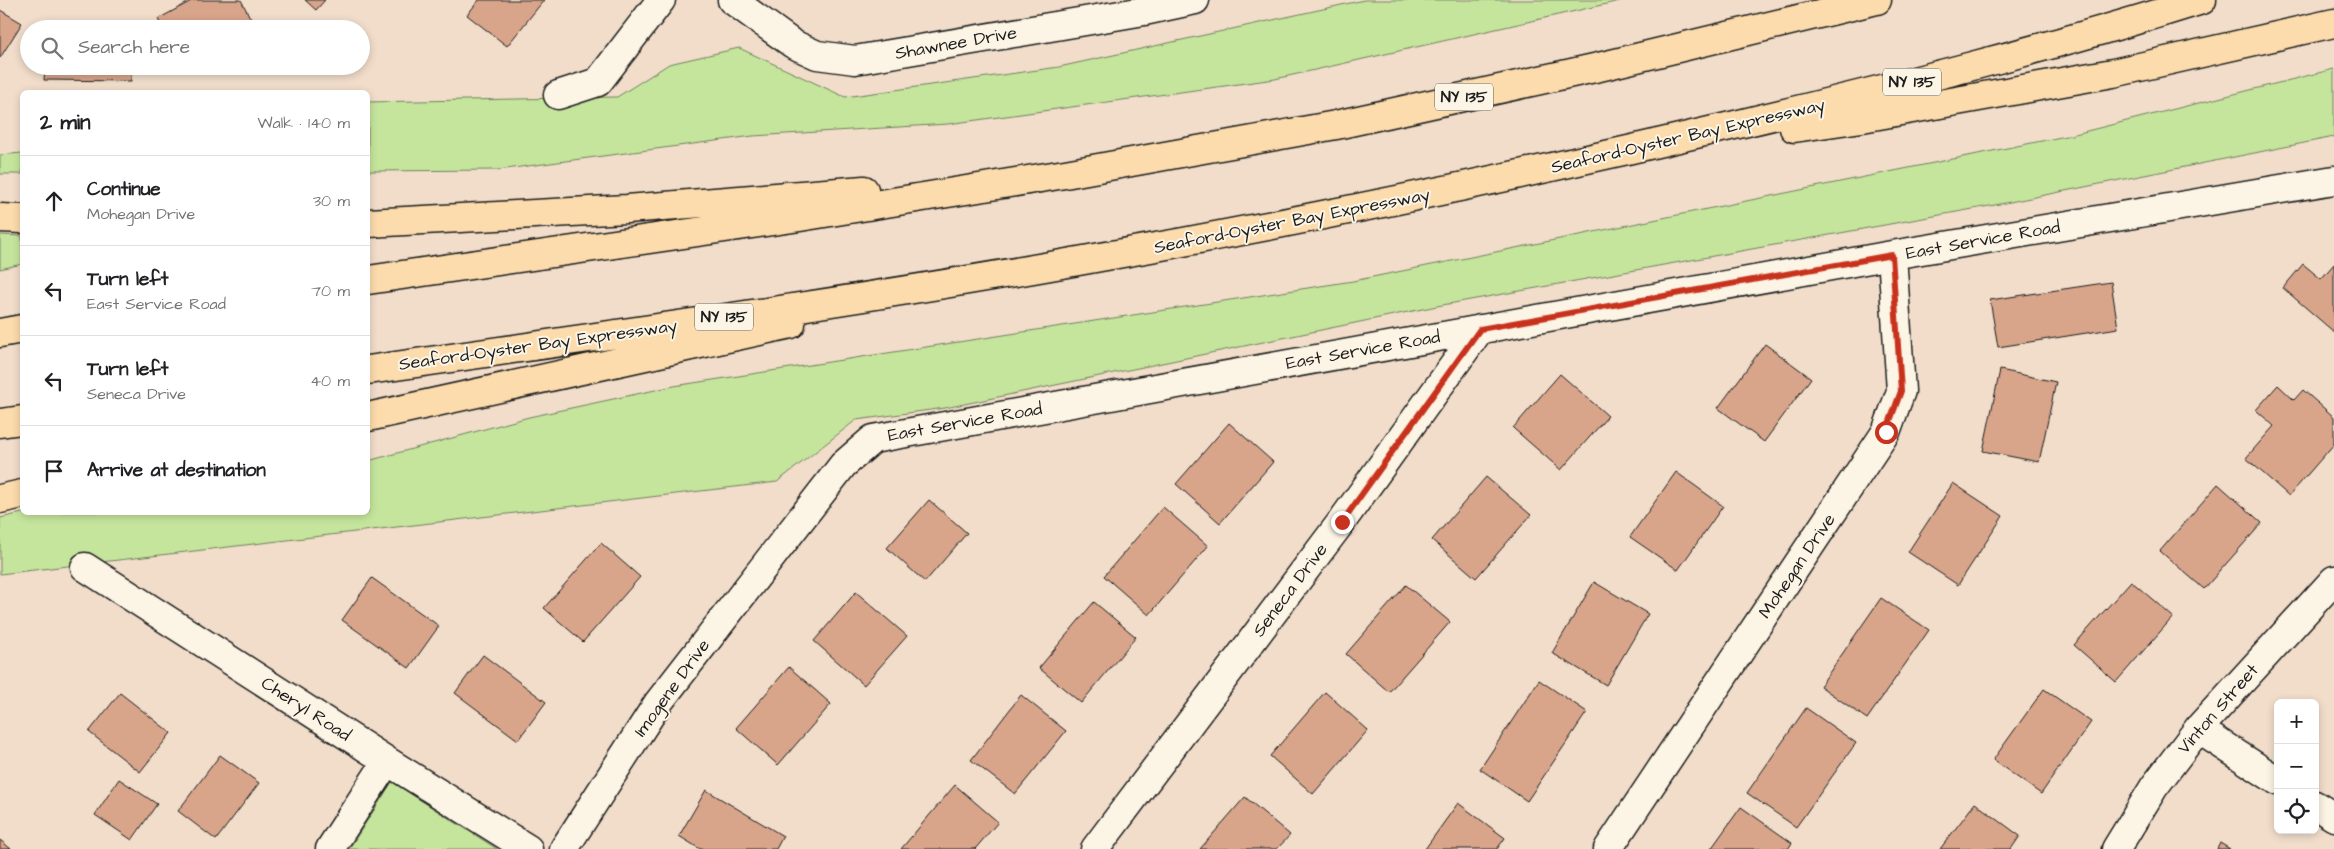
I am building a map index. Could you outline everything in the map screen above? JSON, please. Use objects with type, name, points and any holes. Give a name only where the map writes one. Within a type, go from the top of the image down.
[{"type":"highway","name":"Seaford-Oyster Bay Expressway","points":[[370,370],[804,306],[1080,261],[1354,211],[1619,153],[1882,90],[2137,20],[2202,0]]},
{"type":"highway","name":"NY 135","points":[[370,280],[790,219],[1065,174],[1336,124],[1599,67],[1870,2]]},
{"type":"highway","points":[[1619,153],[1862,118],[2113,73],[2334,23]]},
{"type":"highway","points":[[370,223],[628,210],[1065,174]]},
{"type":"highway","points":[[0,218],[20,219]]},
{"type":"highway","points":[[370,417],[1080,261]]},
{"type":"highway","points":[[0,333],[20,329]]},
{"type":"highway","points":[[0,423],[20,420]]},
{"type":"highway","points":[[0,499],[20,494]]},
{"type":"street","points":[[558,95],[598,82],[661,0]]},
{"type":"street","name":"Shawnee Drive","points":[[732,0],[793,44],[817,55],[855,60],[1144,11],[1195,0]]},
{"type":"street","name":"East Service Road","points":[[789,534],[843,465],[873,439],[1892,255],[2334,180]]},
{"type":"street","name":"Mohegan Drive","points":[[1608,849],[1886,432],[1901,391],[1892,255]]},
{"type":"street","name":"Seneca Drive","points":[[1095,849],[1342,522],[1480,329]]},
{"type":"street","name":"Imogene Drive","points":[[564,849],[658,703],[789,534]]},
{"type":"street","name":"Cheryl Road","points":[[85,567],[528,849]]},
{"type":"street","name":"Vinton Street","points":[[2116,849],[2154,787],[2198,729],[2334,580]]},
{"type":"street","points":[[2198,729],[2274,777]]},
{"type":"street","points":[[330,849],[387,761]]},
{"type":"street","points":[[2319,808],[2334,817]]},
{"type":"green space","points":[[1364,0],[1624,0],[1275,79],[948,124],[753,136],[498,170],[370,171],[370,102],[617,97],[669,64],[739,48],[845,97],[1059,67]]},
{"type":"green space","points":[[2334,69],[2334,137],[1995,205],[1437,306],[945,408],[856,420],[777,482],[0,574],[0,518],[20,514],[370,515],[370,460],[529,417],[674,386],[1353,281],[2071,135]]},
{"type":"green space","points":[[20,153],[20,174],[0,174],[0,155]]},
{"type":"green space","points":[[0,235],[20,236],[20,264],[0,269]]},
{"type":"green space","points":[[392,782],[497,849],[349,849]]},
{"type":"building","points":[[193,0],[241,0],[251,20],[158,20]]},
{"type":"building","points":[[305,0],[325,0],[316,10]]},
{"type":"building","points":[[479,0],[544,0],[507,46],[467,15]]},
{"type":"building","points":[[0,10],[20,22],[20,26],[0,58]]},
{"type":"building","points":[[44,75],[131,75],[131,81],[44,80]]},
{"type":"building","points":[[2303,264],[2321,279],[2334,264],[2334,332],[2283,288]]},
{"type":"building","points":[[2111,282],[2118,328],[1998,347],[1990,300]]},
{"type":"building","points":[[1765,344],[1811,378],[1764,442],[1718,408]]},
{"type":"building","points":[[2000,370],[2056,382],[2039,462],[1983,451]]},
{"type":"building","points":[[1560,374],[1608,416],[1561,470],[1513,428]]},
{"type":"building","points":[[2278,385],[2294,400],[2303,390],[2334,417],[2334,444],[2289,496],[2246,458],[2274,426],[2256,410]]},
{"type":"building","points":[[1229,423],[1273,462],[1220,523],[1176,484]]},
{"type":"building","points":[[1676,472],[1723,506],[1678,570],[1630,537]]},
{"type":"building","points":[[1486,477],[1531,515],[1476,578],[1432,540]]},
{"type":"building","points":[[1953,483],[2003,516],[1958,585],[1908,552]]},
{"type":"building","points":[[2218,484],[2262,523],[2204,589],[2160,551]]},
{"type":"building","points":[[929,500],[967,533],[925,582],[887,548]]},
{"type":"building","points":[[1163,507],[1208,546],[1149,615],[1104,576]]},
{"type":"building","points":[[601,543],[640,577],[583,642],[544,608]]},
{"type":"building","points":[[372,578],[439,626],[409,668],[342,620]]},
{"type":"building","points":[[2131,581],[2173,617],[2116,682],[2074,645]]},
{"type":"building","points":[[1594,582],[1648,614],[1606,685],[1552,653]]},
{"type":"building","points":[[1406,585],[1450,622],[1389,692],[1346,654]]},
{"type":"building","points":[[856,592],[907,636],[864,685],[814,641]]},
{"type":"building","points":[[1881,598],[1929,630],[1867,719],[1820,686]]},
{"type":"building","points":[[1094,602],[1136,637],[1081,703],[1039,668]]},
{"type":"building","points":[[483,655],[546,702],[518,740],[455,693]]},
{"type":"building","points":[[789,667],[831,704],[778,765],[736,728]]},
{"type":"building","points":[[1539,680],[1587,712],[1527,801],[1480,769]]},
{"type":"building","points":[[2044,689],[2091,722],[2041,794],[1993,760]]},
{"type":"building","points":[[1325,692],[1368,730],[1313,794],[1270,756]]},
{"type":"building","points":[[120,693],[171,733],[140,772],[89,732]]},
{"type":"building","points":[[1021,695],[1066,731],[1015,794],[971,760]]},
{"type":"building","points":[[1806,708],[1856,743],[1796,827],[1747,793]]},
{"type":"building","points":[[220,755],[259,783],[216,840],[178,811]]},
{"type":"building","points":[[119,779],[157,804],[132,840],[95,815]]},
{"type":"building","points":[[955,785],[998,822],[975,849],[901,849]]},
{"type":"building","points":[[706,790],[783,836],[776,849],[700,849],[679,836]]},
{"type":"building","points":[[1245,797],[1290,835],[1277,849],[1200,849]]},
{"type":"building","points":[[1458,803],[1505,838],[1497,849],[1425,849]]},
{"type":"building","points":[[1975,803],[2020,836],[2011,849],[1940,849]]},
{"type":"building","points":[[1741,807],[1792,843],[1788,849],[1711,849]]},
{"type":"building","points":[[0,840],[11,849],[0,849]]},
{"type":"building","points":[[2220,843],[2230,849],[2217,849]]},
{"type":"route","points":[[1342,522],[1480,329],[1892,255],[1901,391],[1886,432]]}]
